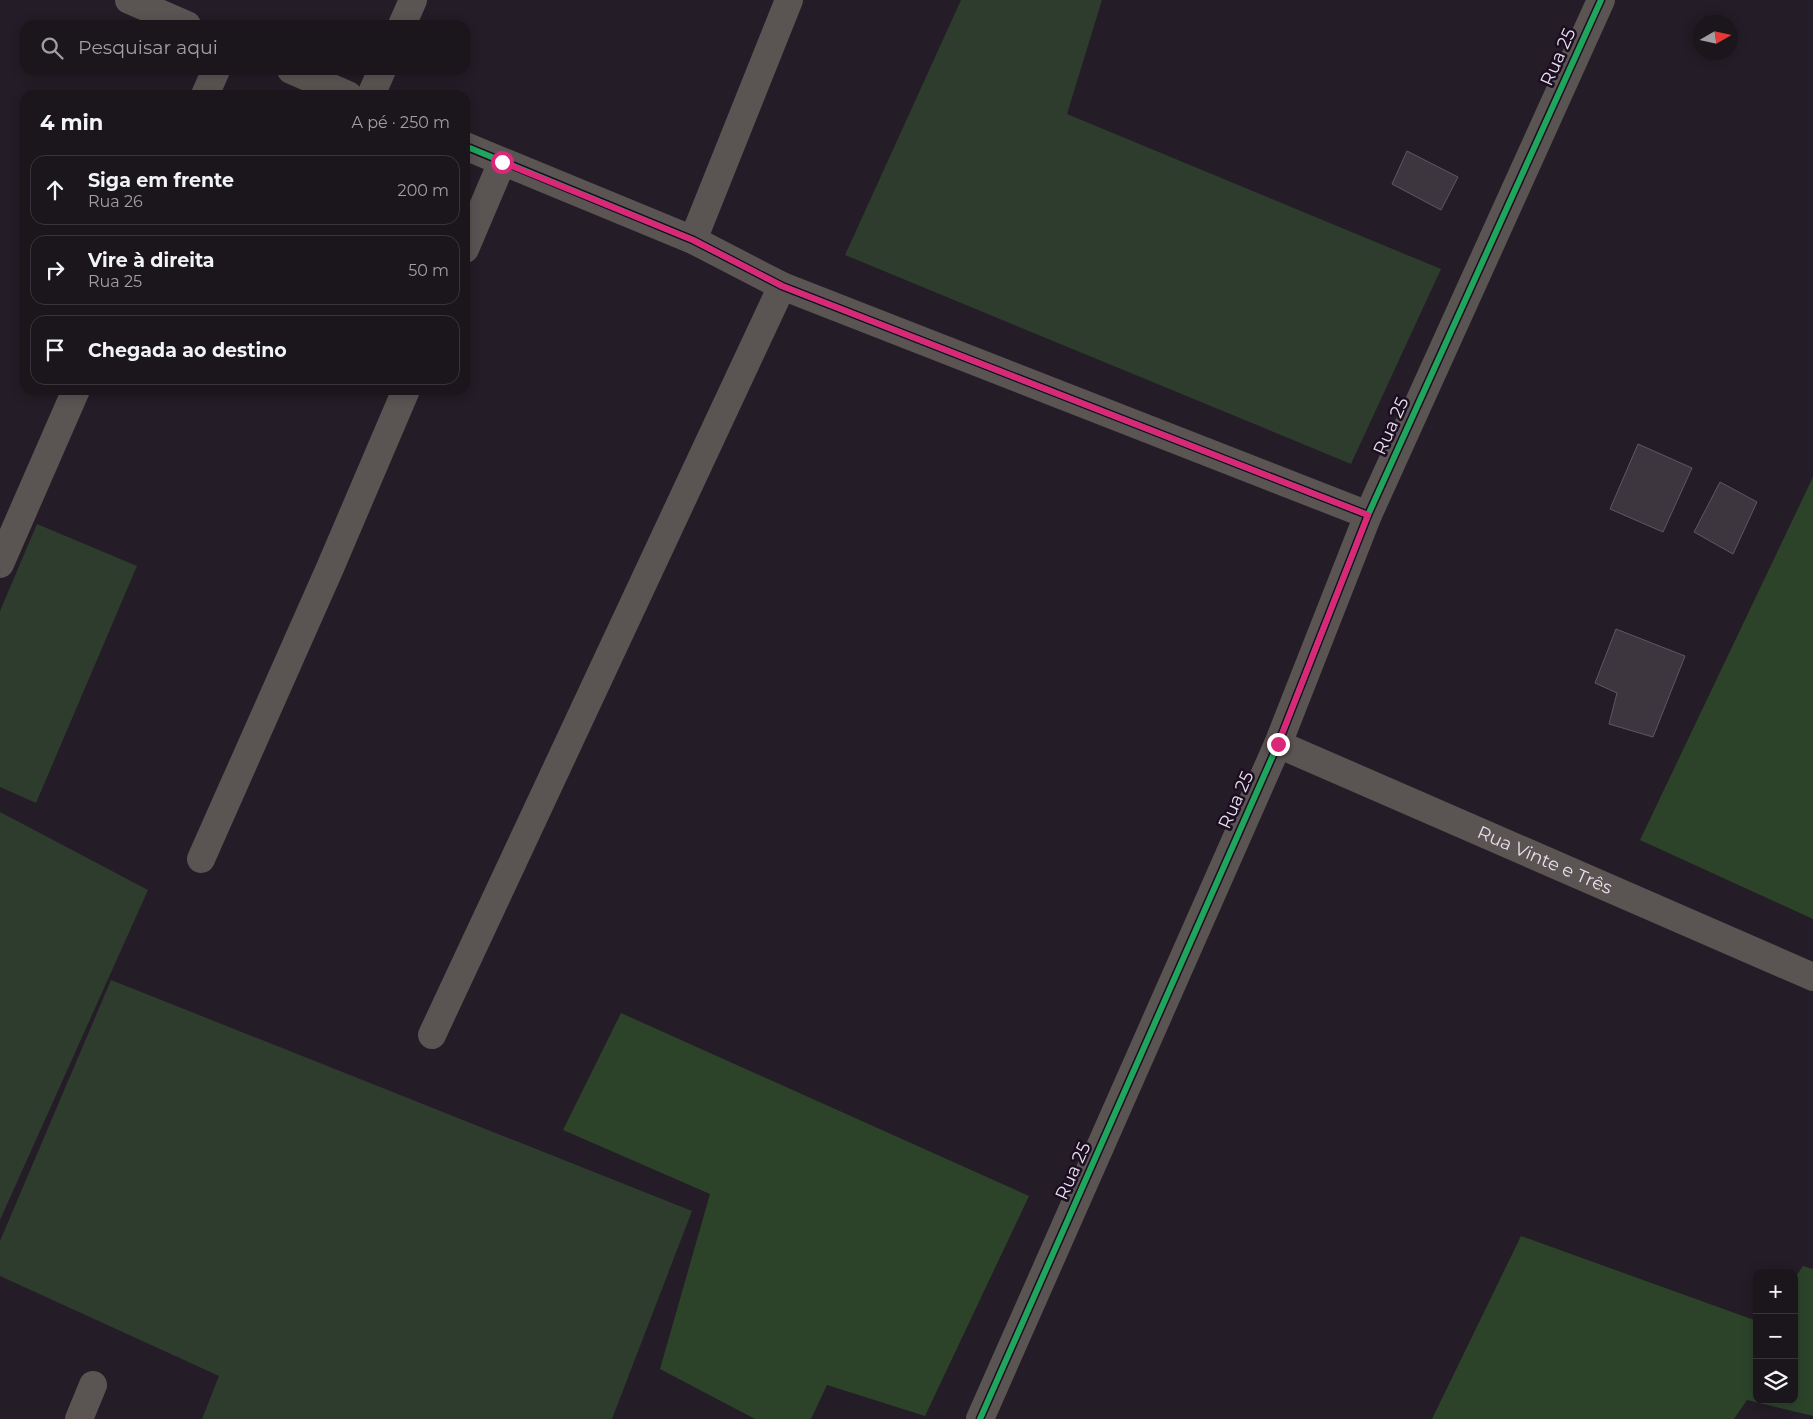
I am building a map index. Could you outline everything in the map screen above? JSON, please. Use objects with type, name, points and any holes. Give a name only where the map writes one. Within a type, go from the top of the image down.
[{"type":"street","points":[[129,0],[175,20]]},
{"type":"street","points":[[404,20],[413,0]]},
{"type":"street","points":[[693,240],[789,0]]},
{"type":"street","name":"Rua 25","points":[[980,1419],[1278,744],[1368,515],[1601,0]]},
{"type":"street","points":[[207,90],[214,75]]},
{"type":"street","points":[[302,75],[337,90]]},
{"type":"street","points":[[373,90],[380,75]]},
{"type":"street","points":[[470,148],[693,240],[782,286],[1368,515]]},
{"type":"street","points":[[470,237],[502,162]]},
{"type":"street","points":[[432,1035],[782,286]]},
{"type":"street","points":[[0,564],[74,395]]},
{"type":"street","points":[[201,859],[315,603],[404,395]]},
{"type":"street","name":"Rua Vinte e Três","points":[[1278,744],[1813,977]]},
{"type":"street","points":[[79,1419],[93,1385]]},
{"type":"green space","points":[[961,0],[1102,0],[1067,114],[1441,269],[1351,464],[845,255]]},
{"type":"green space","points":[[1813,477],[1813,919],[1640,840]]},
{"type":"green space","points":[[37,524],[137,566],[36,803],[0,787],[0,611]]},
{"type":"green space","points":[[0,812],[148,890],[0,1220]]},
{"type":"green space","points":[[111,980],[692,1211],[612,1419],[202,1419],[219,1376],[0,1276],[0,1241]]},
{"type":"green space","points":[[621,1013],[1029,1196],[925,1416],[827,1385],[811,1419],[755,1419],[660,1369],[710,1194],[563,1130]]},
{"type":"green space","points":[[1521,1236],[1753,1320],[1753,1401],[1747,1400],[1734,1419],[1432,1419]]},
{"type":"green space","points":[[1803,1266],[1813,1269],[1813,1416],[1764,1404],[1798,1404],[1798,1273]]},
{"type":"building","points":[[1407,151],[1458,177],[1441,210],[1392,184]]},
{"type":"building","points":[[1638,444],[1692,468],[1663,532],[1610,509]]},
{"type":"building","points":[[1720,482],[1757,502],[1733,554],[1694,532]]},
{"type":"building","points":[[1616,629],[1685,656],[1653,737],[1609,724],[1617,693],[1595,683]]},
{"type":"cycle path","points":[[980,1419],[1278,744],[1368,515],[1601,0]]},
{"type":"cycle path","points":[[470,148],[693,240],[782,286],[1368,515]]},
{"type":"route","points":[[502,162],[693,240],[782,286],[1368,515],[1278,744]]}]
